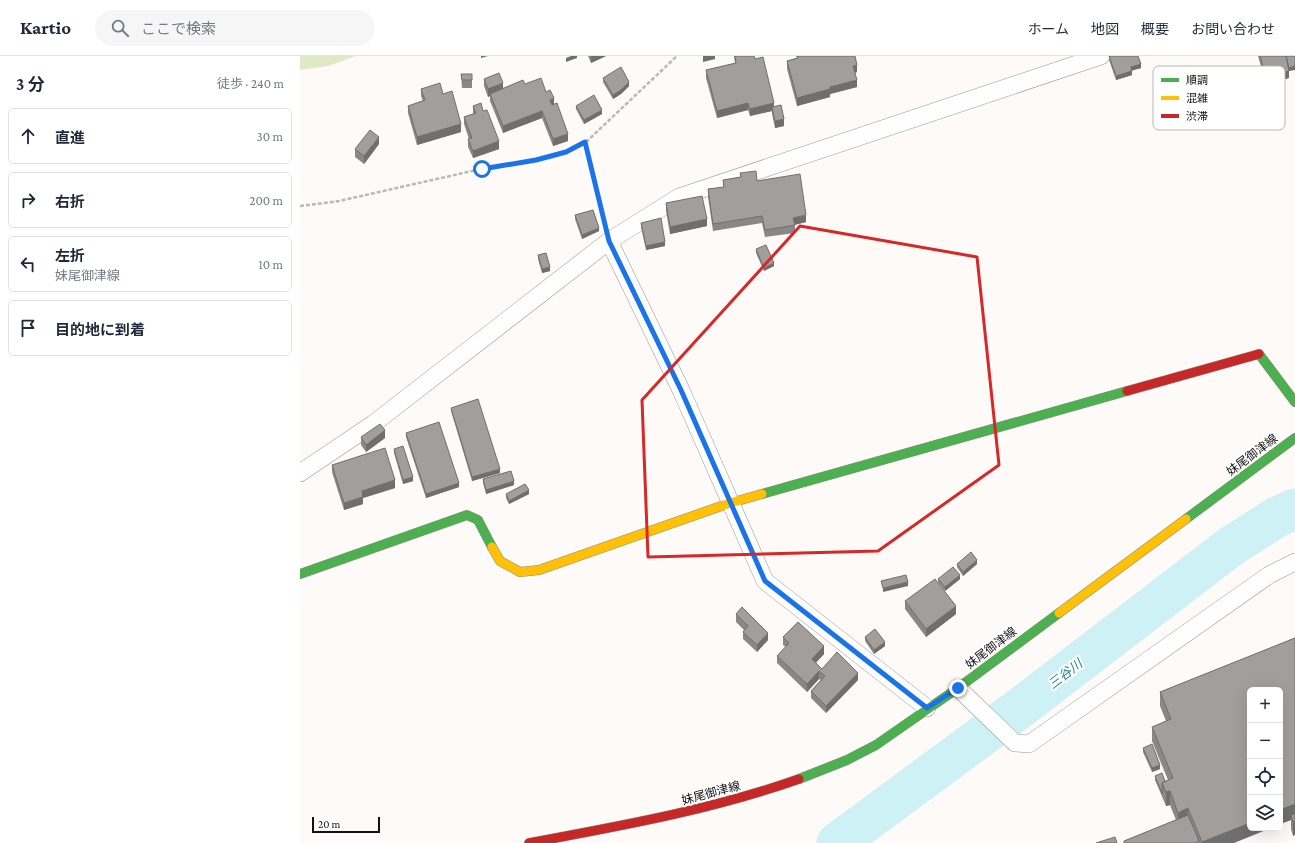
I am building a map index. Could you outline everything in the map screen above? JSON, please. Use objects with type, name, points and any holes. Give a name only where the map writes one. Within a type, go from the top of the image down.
[{"type":"street","points":[[300,473],[373,424],[609,241],[679,197],[1101,56]]},
{"type":"street","points":[[609,241],[681,390],[765,581],[927,708]]},
{"type":"street","points":[[300,574],[467,515],[478,520],[500,561],[520,572],[539,570],[730,503],[1259,354],[1295,402]]},
{"type":"street","name":"妹尾御津線","points":[[529,843],[678,814],[750,795],[802,778],[848,760],[892,735],[927,708],[958,688],[1295,438]]},
{"type":"street","points":[[958,688],[1015,743],[1029,744],[1269,575],[1295,562]]},
{"type":"path","points":[[300,206],[339,201],[482,169],[536,160],[566,152],[585,142],[677,56]]},
{"type":"path","points":[[585,142],[609,241]]},
{"type":"highlighted area","points":[[800,226],[977,257],[999,465],[878,551],[648,557],[642,400]]},
{"type":"green space","points":[[300,56],[356,56],[328,66],[300,70]]},
{"type":"building","points":[[735,56],[754,56],[755,59],[763,57],[774,103],[750,109],[748,103],[717,111],[706,70],[736,63]]},
{"type":"building","points":[[798,56],[855,56],[857,65],[853,66],[857,80],[797,98],[787,61],[798,58]]},
{"type":"building","points":[[1109,56],[1138,56],[1141,64],[1131,67],[1132,71],[1116,76]]},
{"type":"building","points":[[1260,56],[1286,56],[1289,71],[1285,72],[1285,66],[1263,66]]},
{"type":"building","points":[[1286,56],[1295,56],[1295,66],[1289,68]]},
{"type":"building","points":[[621,67],[629,82],[613,95],[603,78]]},
{"type":"building","points":[[499,73],[503,83],[488,89],[484,79]]},
{"type":"building","points":[[461,74],[472,74],[472,80],[462,80]]},
{"type":"building","points":[[541,78],[546,92],[550,90],[554,98],[550,100],[552,105],[557,103],[568,134],[553,139],[542,111],[503,126],[490,94],[523,80],[525,84]]},
{"type":"building","points":[[440,83],[443,94],[452,91],[461,124],[417,137],[408,106],[425,100],[421,89]]},
{"type":"building","points":[[594,95],[602,110],[584,120],[576,106]]},
{"type":"building","points":[[481,103],[483,111],[487,110],[499,141],[473,151],[468,139],[472,138],[464,117],[476,113],[473,106]]},
{"type":"building","points":[[781,105],[784,119],[775,121],[772,107]]},
{"type":"building","points":[[370,130],[379,137],[364,156],[355,149]]},
{"type":"building","points":[[756,171],[757,181],[800,174],[806,215],[793,218],[795,225],[765,230],[762,216],[713,224],[708,189],[724,187],[723,180],[741,177],[740,173]]},
{"type":"building","points":[[702,196],[707,219],[670,227],[666,203]]},
{"type":"building","points":[[593,210],[599,228],[582,235],[575,215]]},
{"type":"building","points":[[661,218],[665,242],[646,246],[641,223]]},
{"type":"building","points":[[766,245],[774,263],[764,268],[756,249]]},
{"type":"building","points":[[546,253],[550,267],[542,269],[538,255]]},
{"type":"building","points":[[478,399],[500,469],[472,477],[451,408]]},
{"type":"building","points":[[439,422],[459,483],[426,494],[406,433]]},
{"type":"building","points":[[380,424],[385,430],[366,445],[361,437]]},
{"type":"building","points":[[403,446],[413,477],[403,480],[394,449]]},
{"type":"building","points":[[385,448],[395,480],[362,491],[363,497],[344,503],[332,465]]},
{"type":"building","points":[[511,471],[514,481],[486,490],[483,479]]},
{"type":"building","points":[[525,484],[529,490],[509,501],[506,494]]},
{"type":"building","points":[[971,552],[977,560],[963,572],[957,564]]},
{"type":"building","points":[[953,567],[960,575],[945,587],[938,579]]},
{"type":"building","points":[[906,575],[908,582],[883,588],[881,581]]},
{"type":"building","points":[[935,579],[956,606],[926,629],[905,601]]},
{"type":"building","points":[[742,607],[768,633],[757,645],[743,632],[748,626],[736,614]]},
{"type":"building","points":[[798,622],[824,646],[812,659],[822,669],[837,652],[858,673],[826,706],[811,691],[825,676],[819,671],[807,684],[777,656],[789,643],[783,637]]},
{"type":"building","points":[[875,629],[885,642],[874,650],[865,637]]},
{"type":"building","points":[[1295,638],[1295,804],[1283,809],[1283,687],[1247,687],[1247,824],[1202,842],[1188,808],[1178,813],[1170,791],[1166,792],[1162,783],[1173,778],[1152,727],[1171,719],[1160,692]]},
{"type":"building","points":[[1152,744],[1160,765],[1152,768],[1143,748]]},
{"type":"building","points":[[1162,773],[1165,781],[1162,783],[1162,793],[1155,776]]},
{"type":"building","points":[[1295,814],[1295,821],[1293,822],[1291,815]]},
{"type":"building","points":[[1188,815],[1199,841],[1195,843],[1124,843],[1124,841]]},
{"type":"building","points":[[1115,837],[1117,843],[1096,843]]},
{"type":"waterway","name":"三谷川","points":[[837,843],[1020,708],[1230,547],[1277,517],[1295,509]]},
{"type":"traffic: fast","points":[[1259,354],[1295,402]]},
{"type":"traffic: fast","points":[[762,494],[1127,391]]},
{"type":"traffic: fast","points":[[1186,519],[1295,438]]},
{"type":"traffic: fast","points":[[300,574],[467,515],[478,520],[492,547]]},
{"type":"traffic: fast","points":[[799,779],[847,760],[876,745],[958,688],[1059,613]]},
{"type":"traffic: slow","points":[[492,547],[500,561],[520,572],[539,570],[730,503],[762,494]]},
{"type":"traffic: slow","points":[[1059,613],[1186,519]]},
{"type":"traffic: jam","points":[[1127,391],[1259,354]]},
{"type":"traffic: jam","points":[[529,843],[699,808],[732,800],[799,779]]},
{"type":"route","points":[[482,169],[536,160],[566,152],[585,142],[609,241],[681,390],[765,581],[927,708],[958,688]]}]
